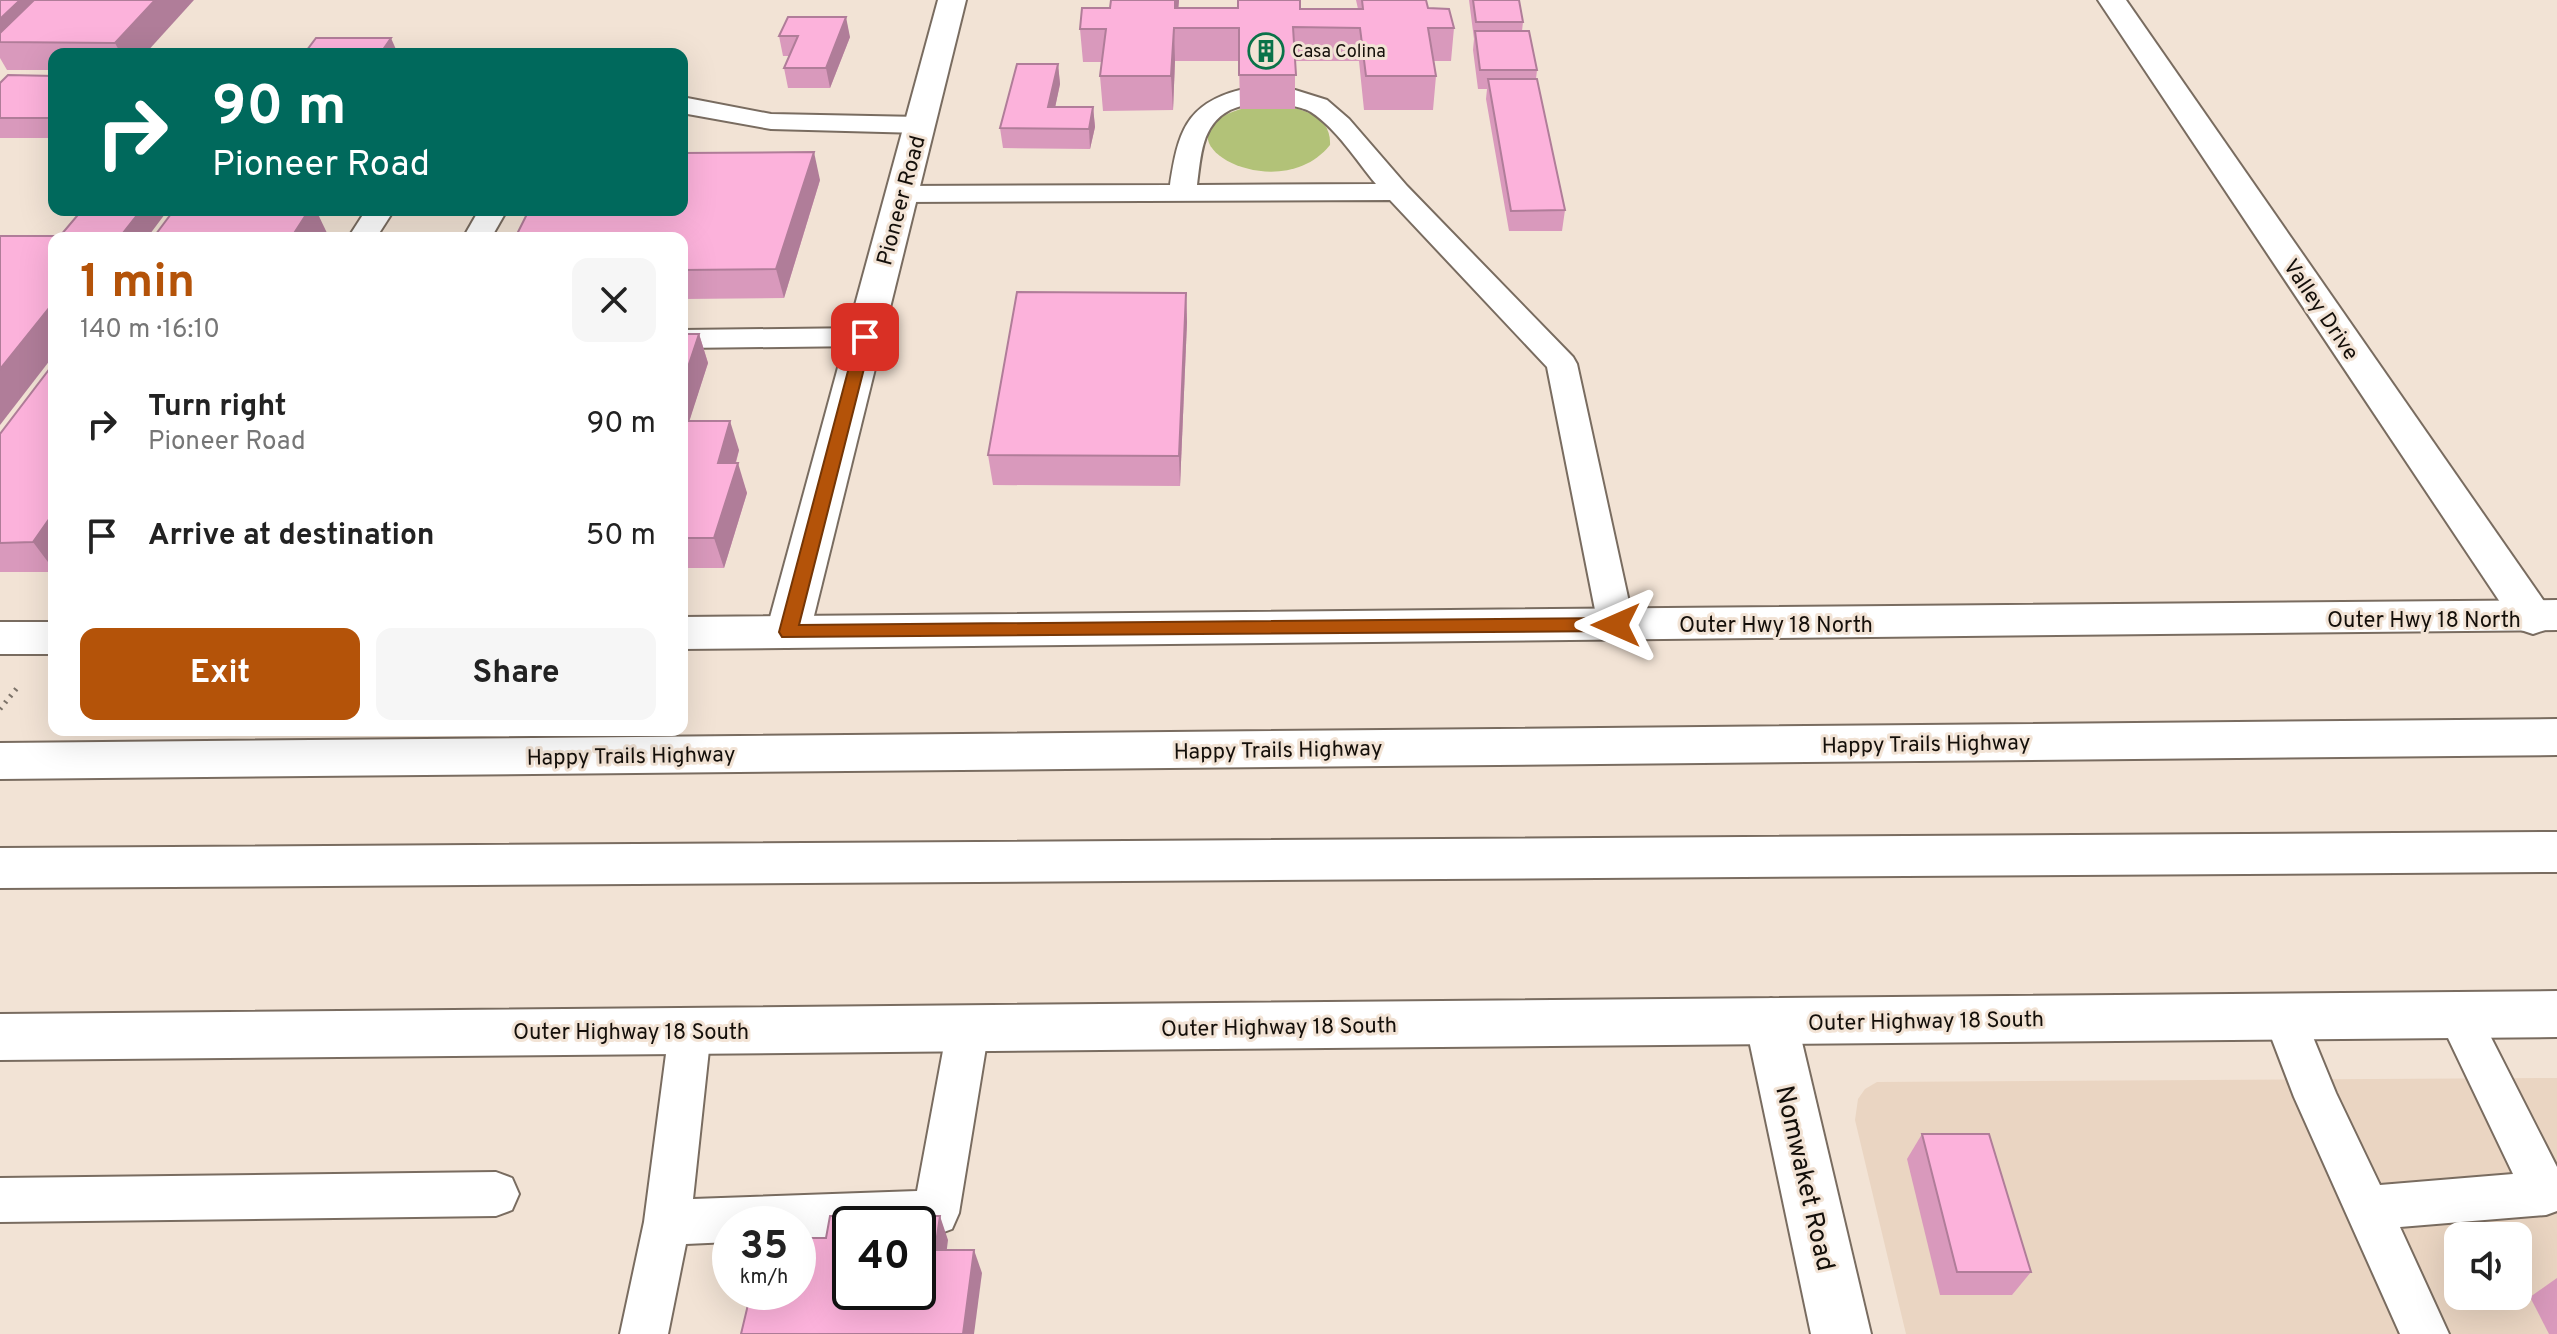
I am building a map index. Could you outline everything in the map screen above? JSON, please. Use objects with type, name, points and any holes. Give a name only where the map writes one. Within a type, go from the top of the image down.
[{"type":"street","name":"Pioneer Road","points":[[788,632],[952,0]]},
{"type":"street","name":"Valley Drive","points":[[2112,0],[2545,616]]},
{"type":"street","name":"Outer Hwy 18 North","points":[[688,633],[2545,616]]},
{"type":"street","points":[[0,638],[48,638]]},
{"type":"street","name":"Happy Trails Highway","points":[[0,761],[2557,737]]},
{"type":"street","points":[[0,868],[2557,852]]},
{"type":"street","name":"Outer Highway 18 South","points":[[0,1037],[2557,1014]]},
{"type":"street","name":"Nomwaket Road","points":[[1771,1021],[1841,1334]]},
{"type":"lane","points":[[1182,193],[1192,130],[1218,104],[1240,98]]},
{"type":"lane","points":[[1295,98],[1318,105],[1340,124],[1397,192],[1562,364],[1616,625]]},
{"type":"lane","points":[[688,107],[731,119],[813,126],[920,125]]},
{"type":"lane","points":[[901,194],[1397,192]]},
{"type":"lane","points":[[688,339],[865,337]]},
{"type":"lane","points":[[2367,1208],[2546,1193],[2458,1015]]},
{"type":"lane","points":[[2284,1016],[2316,1097],[2425,1334]]},
{"type":"lane","points":[[667,1222],[936,1213],[968,1029]]},
{"type":"lane","points":[[644,1334],[667,1222],[690,1031]]},
{"type":"lane","points":[[0,1200],[496,1194]]},
{"type":"shaded area","points":[[2557,1078],[2557,1334],[1906,1334],[1855,1120],[1858,1099],[1865,1089],[1877,1082]]},
{"type":"green space","points":[[1257,105],[1292,108],[1315,116],[1329,133],[1330,145],[1306,164],[1278,171],[1250,169],[1226,160],[1211,147],[1208,132],[1222,117]]},
{"type":"building","points":[[0,0],[20,0],[0,19]]},
{"type":"building","points":[[34,0],[155,0],[115,43],[0,42],[0,33]]},
{"type":"building","points":[[1111,0],[1175,0],[1175,8],[1238,8],[1238,0],[1300,0],[1300,9],[1363,9],[1362,0],[1426,0],[1428,8],[1449,9],[1454,28],[1428,28],[1436,76],[1366,76],[1360,28],[1293,27],[1296,75],[1239,75],[1239,28],[1174,28],[1171,76],[1100,76],[1106,29],[1080,29],[1082,8],[1110,8]]},
{"type":"building","points":[[1473,0],[1519,0],[1523,22],[1476,22]]},
{"type":"building","points":[[788,17],[846,17],[826,68],[784,68],[798,36],[779,36]]},
{"type":"building","points":[[1475,31],[1529,31],[1537,70],[1480,70]]},
{"type":"building","points":[[316,38],[391,38],[384,48],[308,48]]},
{"type":"building","points":[[1017,64],[1058,64],[1048,107],[1093,107],[1089,129],[1000,128]]},
{"type":"building","points":[[8,75],[48,76],[48,118],[0,118],[0,83]]},
{"type":"building","points":[[1488,79],[1537,79],[1565,210],[1511,211]]},
{"type":"building","points":[[814,152],[776,269],[688,270],[688,232],[518,232],[526,216],[688,216],[688,153]]},
{"type":"building","points":[[77,216],[136,216],[124,232],[63,232]]},
{"type":"building","points":[[170,216],[305,216],[295,232],[158,232]]},
{"type":"building","points":[[0,236],[48,236],[48,309],[0,369]]},
{"type":"building","points":[[1017,292],[1186,293],[1179,456],[988,455]]},
{"type":"building","points":[[688,334],[699,334],[688,367]]},
{"type":"building","points":[[48,371],[48,521],[33,542],[0,543],[0,434]]},
{"type":"building","points":[[688,421],[730,421],[718,463],[738,463],[714,538],[688,538]]},
{"type":"building","points":[[1922,1134],[1989,1134],[2031,1272],[1957,1272]]},
{"type":"building","points":[[832,1216],[832,1310],[936,1310],[936,1250],[974,1250],[963,1334],[741,1334],[747,1310],[816,1310],[816,1238],[826,1238]]},
{"type":"building","points":[[936,1216],[940,1216],[936,1243]]},
{"type":"place","name":"Casa Colina","points":[[1266,51]]},
{"type":"route","points":[[865,337],[788,632],[1616,625]]}]
